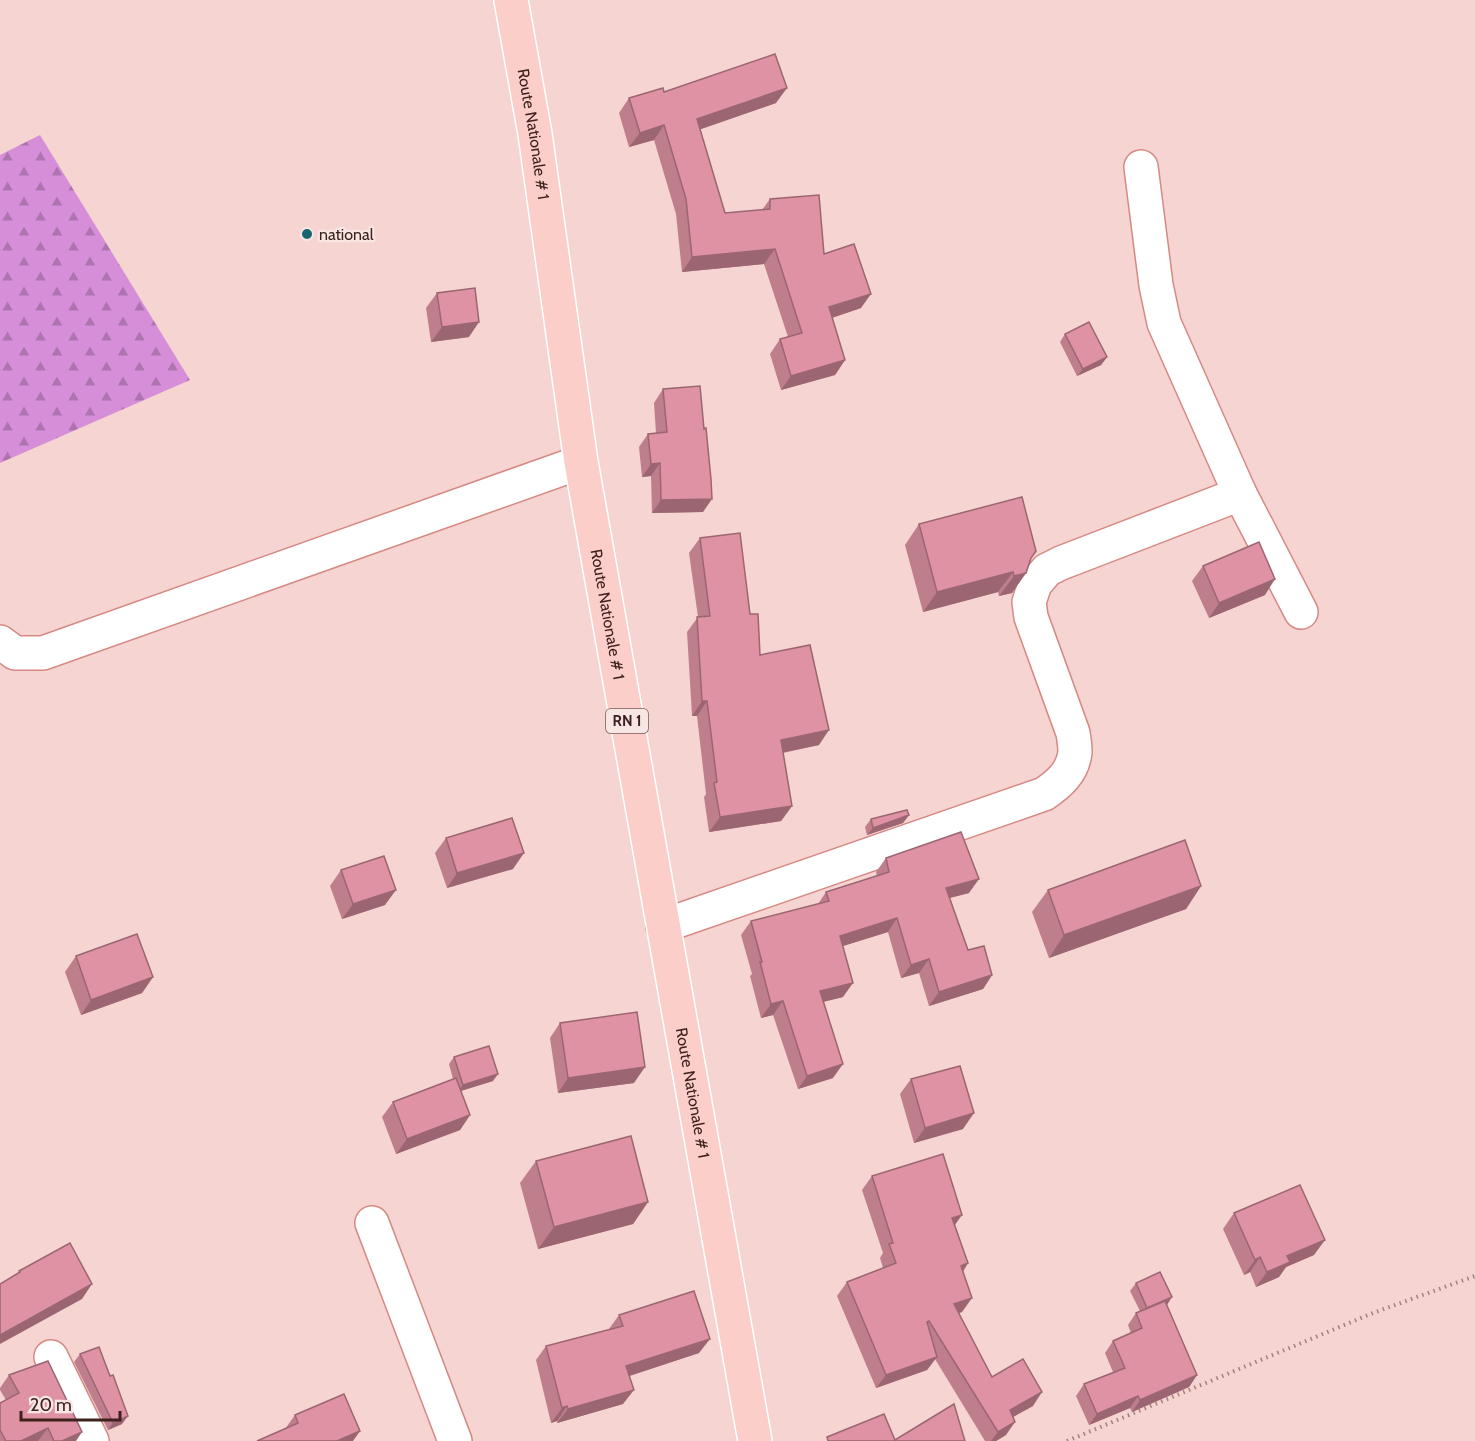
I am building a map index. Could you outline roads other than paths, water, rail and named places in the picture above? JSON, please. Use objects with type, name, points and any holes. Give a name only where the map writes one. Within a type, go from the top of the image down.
[{"type":"main road","name":"Route Nationale # 1","points":[[511,0],[535,134],[581,462],[755,1441]]},
{"type":"street","points":[[1141,167],[1155,285],[1164,323],[1240,494],[1301,612]]},
{"type":"street","points":[[0,642],[15,653],[43,653],[581,462]]},
{"type":"street","points":[[663,926],[1044,794],[1059,784],[1070,769],[1075,753],[1073,733],[1031,617],[1029,602],[1035,585],[1047,570],[1061,563],[1240,494]]},
{"type":"street","points":[[372,1223],[455,1441]]},
{"type":"street","points":[[51,1357],[92,1441]]},
{"type":"place","name":"national","points":[[307,234]]}]
